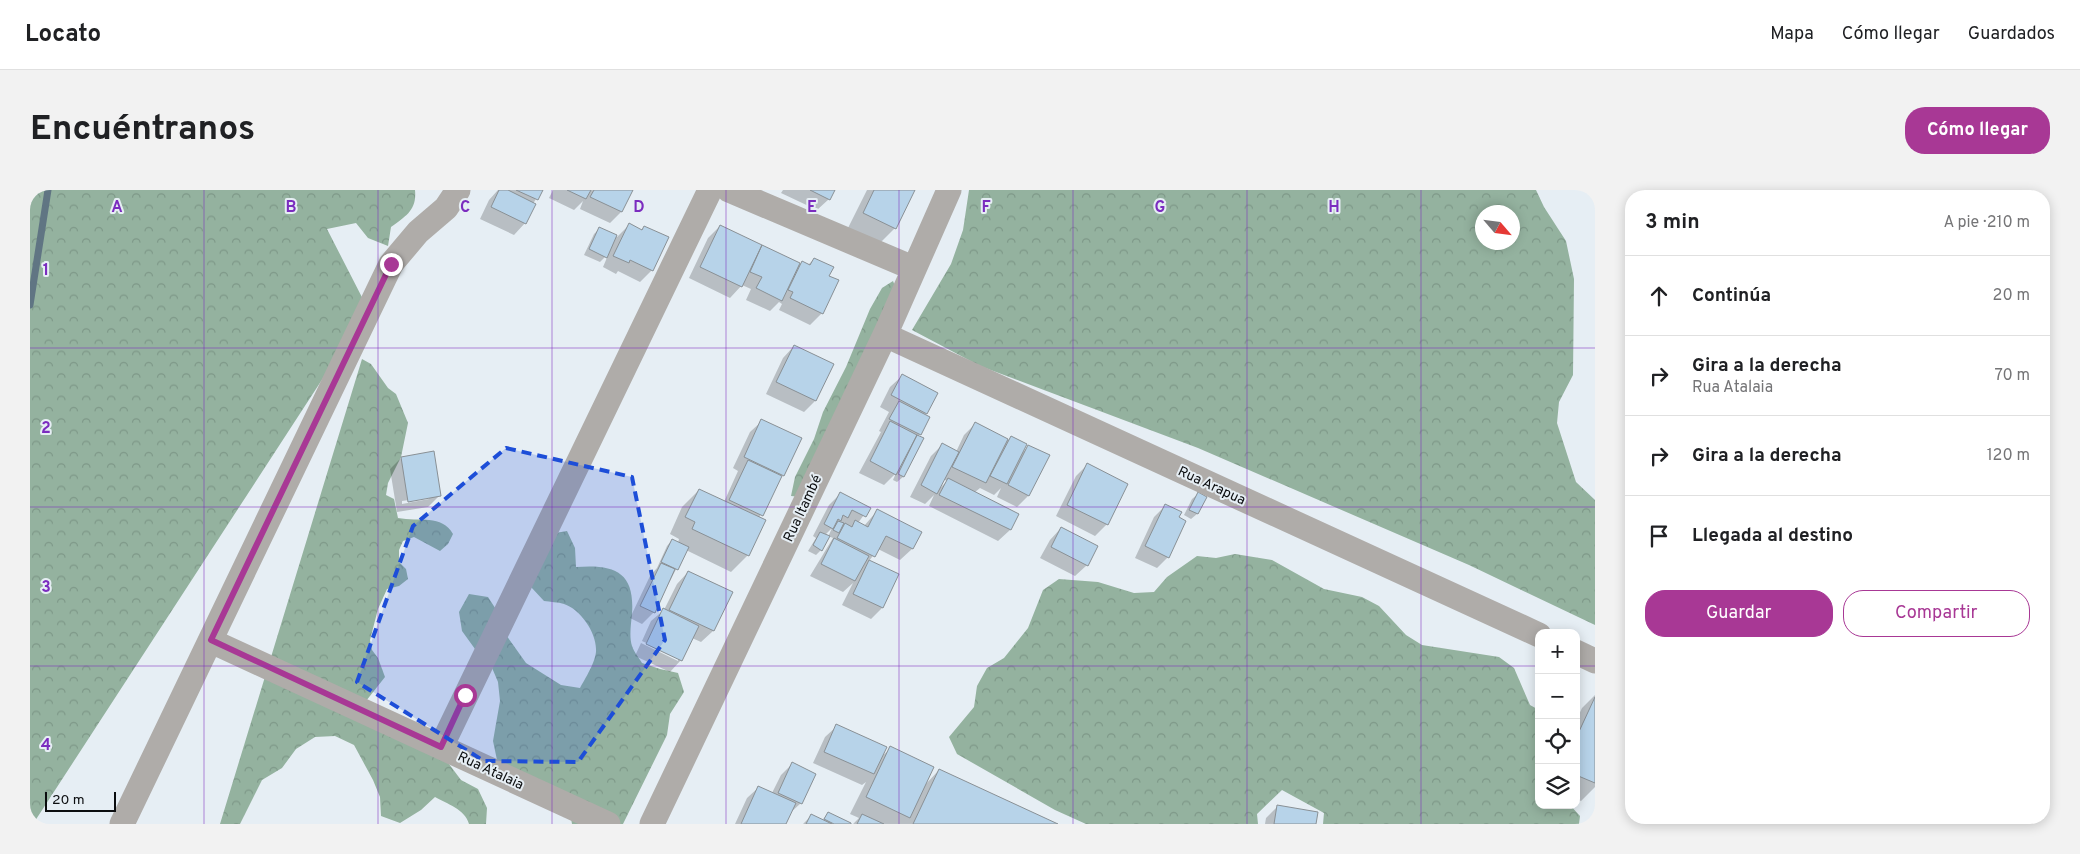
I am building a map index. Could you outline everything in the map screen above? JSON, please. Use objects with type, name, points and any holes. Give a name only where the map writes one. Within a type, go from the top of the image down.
[{"type":"street","points":[[122,824],[391,264],[418,232],[446,208],[458,190]]},
{"type":"street","points":[[441,747],[710,190]]},
{"type":"street","points":[[729,190],[913,268]]},
{"type":"street","name":"Rua Itambé","points":[[652,824],[885,335],[949,190]]},
{"type":"street","name":"Rua Arapua","points":[[885,335],[1535,633]]},
{"type":"street","name":"Rua Atalaia","points":[[211,640],[608,824]]},
{"type":"street","points":[[1580,654],[1595,660]]},
{"type":"highlighted area","points":[[506,448],[632,477],[665,640],[578,762],[484,761],[357,682],[413,526]]},
{"type":"green space","points":[[30,190],[415,190],[412,208],[391,227],[388,246],[368,238],[356,223],[327,229],[368,309],[33,824],[30,824]]},
{"type":"green space","points":[[969,190],[1536,190],[1544,207],[1566,241],[1574,279],[1573,375],[1559,402],[1557,423],[1576,482],[1595,500],[1595,625],[1469,565],[1198,448],[980,366],[912,330],[951,264],[963,230]]},
{"type":"green space","points":[[893,281],[897,291],[801,497],[791,496],[795,477],[814,439],[823,412],[846,367],[870,309],[882,288]]},
{"type":"green space","points":[[362,359],[371,364],[388,388],[396,394],[408,423],[401,457],[388,483],[386,495],[394,499],[398,518],[436,521],[443,524],[453,534],[448,544],[440,551],[414,537],[403,541],[399,550],[399,562],[406,569],[408,579],[399,586],[387,589],[378,609],[370,640],[372,650],[378,658],[385,677],[366,701],[449,764],[461,780],[478,789],[487,808],[486,824],[469,824],[464,814],[435,797],[421,810],[400,823],[381,816],[380,797],[354,745],[335,736],[315,737],[296,749],[282,768],[262,780],[240,824],[220,824]]},
{"type":"green space","points":[[567,531],[575,548],[576,567],[590,566],[612,569],[626,580],[632,600],[630,635],[634,650],[642,663],[678,673],[684,692],[670,714],[667,735],[623,824],[572,824],[568,802],[497,760],[493,741],[500,701],[498,682],[490,663],[475,649],[462,631],[459,612],[469,594],[488,597],[499,614],[504,632],[526,663],[561,685],[580,688],[596,653],[595,642],[590,629],[576,611],[562,603],[544,601],[531,587],[544,535]]},
{"type":"green space","points":[[1235,554],[1272,560],[1324,589],[1362,597],[1379,606],[1406,635],[1422,645],[1499,657],[1514,668],[1530,705],[1535,708],[1535,809],[1574,809],[1580,816],[1579,824],[1323,824],[1324,813],[1282,790],[1257,814],[1258,824],[1086,824],[1055,810],[957,754],[949,737],[974,707],[977,686],[987,668],[1004,658],[1028,628],[1043,590],[1059,579],[1098,582],[1134,593],[1154,592],[1167,577],[1197,556],[1216,558]]},
{"type":"building","points":[[499,190],[508,190],[536,204],[526,224],[491,207]]},
{"type":"building","points":[[516,190],[543,190],[538,200]]},
{"type":"building","points":[[567,190],[591,190],[586,199]]},
{"type":"building","points":[[594,190],[633,190],[622,212],[590,197]]},
{"type":"building","points":[[810,190],[835,190],[830,200]]},
{"type":"building","points":[[874,190],[915,190],[896,229],[863,213]]},
{"type":"building","points":[[629,223],[642,230],[644,226],[669,237],[653,271],[630,260],[629,263],[613,256]]},
{"type":"building","points":[[720,225],[762,245],[742,287],[700,267]]},
{"type":"building","points":[[599,227],[617,235],[607,258],[589,249]]},
{"type":"building","points":[[762,245],[800,263],[782,301],[756,288],[762,277],[750,272]]},
{"type":"building","points":[[814,258],[834,267],[829,276],[839,280],[823,314],[790,298],[793,292],[788,290],[802,261],[810,265]]},
{"type":"building","points":[[794,345],[834,364],[816,401],[776,382]]},
{"type":"building","points":[[902,374],[938,393],[927,414],[891,395]]},
{"type":"building","points":[[899,401],[930,417],[921,435],[889,419]]},
{"type":"building","points":[[761,419],[802,438],[784,476],[744,457]]},
{"type":"building","points":[[890,421],[917,435],[896,475],[870,461]]},
{"type":"building","points":[[975,422],[1008,439],[986,483],[952,467]]},
{"type":"building","points":[[917,435],[924,438],[904,477],[898,474]]},
{"type":"building","points":[[1011,436],[1027,444],[1007,484],[990,476]]},
{"type":"building","points":[[942,443],[959,452],[937,494],[921,485]]},
{"type":"building","points":[[1028,445],[1050,455],[1029,496],[1008,485]]},
{"type":"building","points":[[434,451],[441,496],[408,502],[401,457]]},
{"type":"building","points":[[748,460],[782,476],[763,516],[729,500]]},
{"type":"building","points":[[1087,463],[1128,484],[1108,525],[1067,505]]},
{"type":"building","points":[[948,478],[1019,514],[1011,530],[939,495]]},
{"type":"building","points":[[699,489],[766,520],[749,556],[692,529],[695,522],[685,517]]},
{"type":"building","points":[[840,492],[871,508],[866,517],[852,510],[848,518],[843,515],[841,521],[838,519],[833,529],[824,524]]},
{"type":"building","points":[[1198,492],[1207,497],[1198,514],[1189,510]]},
{"type":"building","points":[[1165,504],[1182,512],[1179,517],[1186,521],[1169,558],[1145,546]]},
{"type":"building","points":[[877,509],[922,532],[913,549],[886,536],[875,557],[837,538],[845,523],[852,527],[855,520],[868,527]]},
{"type":"building","points":[[838,521],[844,523],[839,533],[833,530]]},
{"type":"building","points":[[1061,527],[1098,546],[1088,566],[1051,547]]},
{"type":"building","points":[[820,532],[830,536],[822,551],[813,545]]},
{"type":"building","points":[[834,538],[869,556],[855,581],[821,564]]},
{"type":"building","points":[[672,539],[689,547],[678,570],[661,562]]},
{"type":"building","points":[[869,560],[899,574],[883,608],[853,594]]},
{"type":"building","points":[[661,563],[675,569],[655,613],[640,606]]},
{"type":"building","points":[[688,571],[733,592],[714,631],[669,610]]},
{"type":"building","points":[[663,608],[699,626],[682,661],[646,644]]},
{"type":"building","points":[[1595,697],[1595,783],[1580,777],[1580,729]]},
{"type":"building","points":[[836,724],[887,747],[874,774],[824,752]]},
{"type":"building","points":[[890,746],[934,767],[910,818],[866,797]]},
{"type":"building","points":[[792,762],[816,774],[802,804],[778,793]]},
{"type":"building","points":[[939,769],[1058,824],[913,824]]},
{"type":"building","points":[[758,786],[796,803],[786,824],[741,824]]},
{"type":"building","points":[[1277,805],[1318,812],[1316,824],[1274,824]]},
{"type":"building","points":[[828,812],[851,824],[834,824],[824,819]]},
{"type":"building","points":[[811,814],[832,824],[806,824]]},
{"type":"building","points":[[862,814],[884,824],[857,824]]},
{"type":"waterway","points":[[30,305],[48,190]]},
{"type":"route","points":[[391,264],[211,640],[441,747],[465,695]]}]
